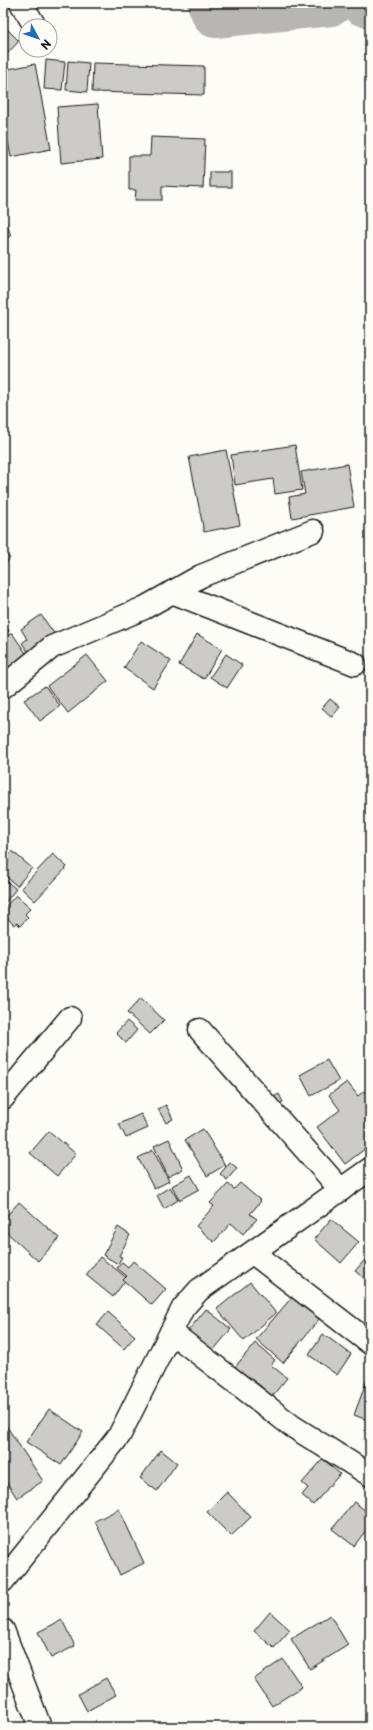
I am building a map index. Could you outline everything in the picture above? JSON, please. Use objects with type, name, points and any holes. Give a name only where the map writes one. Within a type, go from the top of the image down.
[{"type":"street","points":[[21,3],[30,18]]},
{"type":"street","points":[[3,687],[52,647],[144,608],[201,576],[313,531]]},
{"type":"street","points":[[172,592],[355,664]]},
{"type":"street","points":[[3,1098],[70,1018]]},
{"type":"street","points":[[200,1030],[341,1190]]},
{"type":"street","points":[[3,1581],[119,1436],[183,1308],[199,1290],[370,1169]]},
{"type":"street","points":[[252,1253],[370,1343]]},
{"type":"street","points":[[171,1332],[292,1426],[370,1474]]},
{"type":"street","points":[[3,1630],[40,1727]]},
{"type":"building","points":[[3,25],[18,40],[18,42],[7,54],[3,50]]},
{"type":"building","points":[[46,60],[65,62],[62,90],[44,89]]},
{"type":"building","points":[[68,61],[89,63],[87,92],[66,90]]},
{"type":"building","points":[[93,63],[204,66],[204,95],[92,92]]},
{"type":"building","points":[[35,64],[51,149],[11,157],[3,116],[3,70]]},
{"type":"building","points":[[98,104],[102,159],[61,163],[57,107]]},
{"type":"building","points":[[151,137],[205,139],[203,188],[162,186],[162,200],[135,200],[136,190],[129,190],[129,156],[150,156]]},
{"type":"building","points":[[210,172],[231,172],[231,187],[210,187]]},
{"type":"building","points":[[3,213],[11,236],[3,239]]},
{"type":"building","points":[[295,445],[302,490],[275,494],[273,479],[235,485],[231,455]]},
{"type":"building","points":[[226,450],[240,525],[204,532],[189,457]]},
{"type":"building","points":[[347,464],[354,507],[292,518],[289,497],[305,494],[301,472]]},
{"type":"building","points":[[3,552],[10,558],[3,567]]},
{"type":"building","points":[[41,615],[56,636],[30,654],[22,643],[27,639],[21,629]]},
{"type":"building","points":[[3,621],[9,631],[3,635]]},
{"type":"building","points":[[12,633],[28,656],[3,673],[3,639]]},
{"type":"building","points":[[197,634],[222,649],[204,679],[179,665]]},
{"type":"building","points":[[141,641],[171,661],[153,688],[124,668]]},
{"type":"building","points":[[226,654],[242,665],[227,688],[210,677]]},
{"type":"building","points":[[87,655],[108,681],[68,713],[47,686]]},
{"type":"building","points":[[45,686],[60,706],[40,721],[24,700]]},
{"type":"building","points":[[330,699],[340,707],[332,717],[322,708]]},
{"type":"building","points":[[12,851],[32,868],[17,886],[3,874],[3,862]]},
{"type":"building","points":[[53,854],[67,867],[35,901],[21,888]]},
{"type":"building","points":[[3,878],[16,889],[3,905]]},
{"type":"building","points":[[16,895],[31,908],[25,914],[28,917],[20,926],[17,923],[14,925],[3,914],[3,909]]},
{"type":"building","points":[[141,998],[164,1020],[150,1034],[127,1013]]},
{"type":"building","points":[[127,1021],[137,1030],[126,1043],[116,1033]]},
{"type":"building","points":[[327,1060],[339,1081],[311,1096],[300,1075]]},
{"type":"building","points":[[347,1082],[358,1096],[364,1091],[370,1099],[370,1145],[345,1164],[317,1127],[340,1110],[329,1095]]},
{"type":"building","points":[[279,1094],[283,1102],[273,1107],[270,1099]]},
{"type":"building","points":[[166,1105],[173,1119],[166,1123],[158,1109]]},
{"type":"building","points":[[141,1114],[148,1128],[126,1138],[119,1124]]},
{"type":"building","points":[[203,1129],[225,1165],[207,1176],[185,1140]]},
{"type":"building","points":[[49,1131],[76,1154],[57,1176],[30,1153]]},
{"type":"building","points":[[169,1139],[183,1169],[168,1177],[154,1146]]},
{"type":"building","points":[[153,1150],[169,1181],[154,1189],[138,1158]]},
{"type":"building","points":[[230,1162],[237,1168],[227,1180],[220,1174]]},
{"type":"building","points":[[191,1175],[199,1189],[179,1200],[172,1186]]},
{"type":"building","points":[[240,1183],[261,1201],[250,1214],[257,1219],[243,1234],[231,1223],[214,1242],[196,1226],[214,1206],[210,1203],[228,1184],[234,1189]]},
{"type":"building","points":[[170,1187],[178,1200],[164,1209],[157,1195]]},
{"type":"building","points":[[19,1202],[59,1238],[38,1261],[3,1229],[3,1220]]},
{"type":"building","points":[[331,1219],[359,1242],[341,1263],[314,1239]]},
{"type":"building","points":[[118,1227],[130,1235],[119,1256],[122,1257],[118,1264],[103,1255]]},
{"type":"building","points":[[369,1255],[370,1256],[370,1283],[355,1271]]},
{"type":"building","points":[[100,1257],[127,1278],[113,1297],[86,1275]]},
{"type":"building","points":[[133,1261],[166,1289],[152,1305],[123,1280],[127,1276],[117,1268],[122,1262],[128,1267]]},
{"type":"building","points":[[250,1282],[276,1313],[244,1341],[217,1309]]},
{"type":"building","points":[[293,1296],[319,1319],[283,1363],[256,1339]]},
{"type":"building","points":[[206,1309],[231,1329],[212,1352],[187,1332]]},
{"type":"building","points":[[108,1312],[135,1336],[124,1349],[97,1325]]},
{"type":"building","points":[[323,1334],[351,1354],[337,1375],[309,1355]]},
{"type":"building","points":[[255,1343],[275,1360],[271,1365],[287,1378],[269,1400],[260,1393],[264,1389],[257,1383],[251,1390],[231,1372]]},
{"type":"building","points":[[368,1377],[370,1377],[370,1421],[354,1415]]},
{"type":"building","points":[[49,1409],[83,1432],[61,1465],[26,1442]]},
{"type":"building","points":[[3,1421],[43,1481],[17,1498],[3,1477]]},
{"type":"building","points":[[161,1450],[177,1463],[157,1491],[140,1478]]},
{"type":"building","points":[[323,1459],[340,1474],[313,1505],[302,1495],[308,1488],[302,1483]]},
{"type":"building","points":[[227,1492],[251,1517],[231,1536],[207,1512]]},
{"type":"building","points":[[354,1502],[370,1514],[370,1525],[354,1546],[332,1529]]},
{"type":"building","points":[[119,1509],[144,1563],[120,1575],[95,1521]]},
{"type":"building","points":[[270,1612],[290,1630],[274,1648],[254,1631]]},
{"type":"building","points":[[330,1615],[348,1645],[310,1669],[291,1639]]},
{"type":"building","points":[[62,1620],[75,1646],[51,1658],[38,1632]]},
{"type":"building","points":[[283,1659],[302,1687],[272,1706],[254,1679]]},
{"type":"building","points":[[106,1678],[116,1695],[87,1711],[78,1694]]},
{"type":"waterway","points":[[210,3],[215,15],[331,3]]},
{"type":"waterway","points":[[363,3],[370,4]]}]
